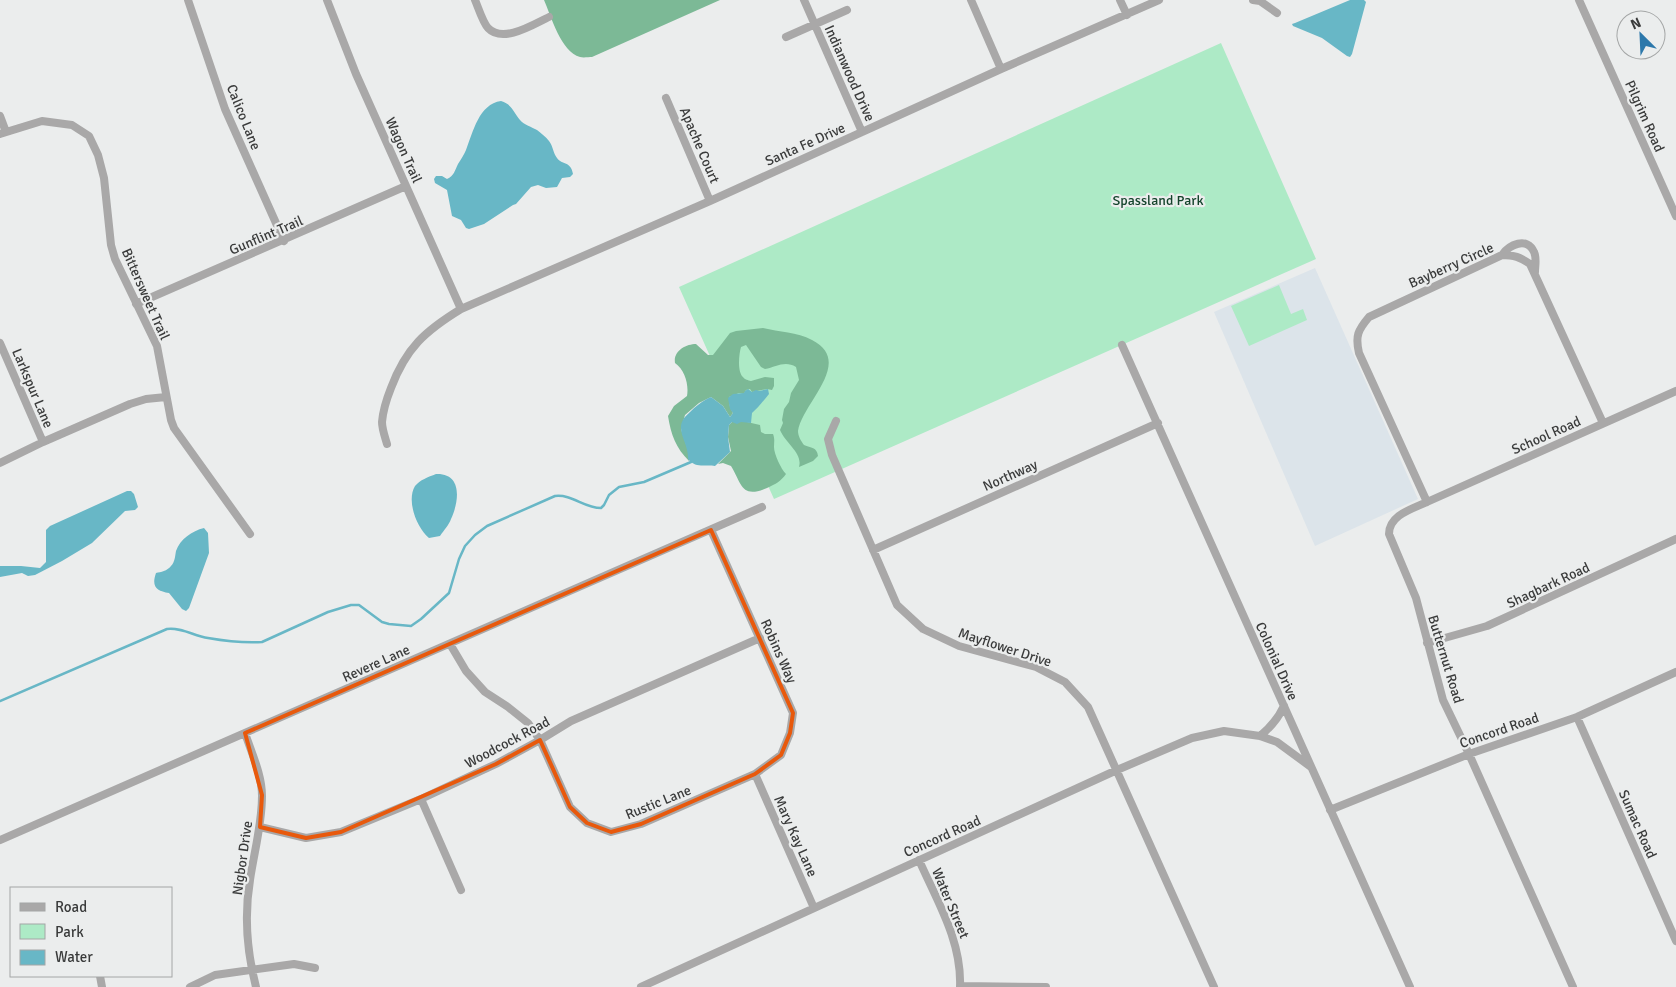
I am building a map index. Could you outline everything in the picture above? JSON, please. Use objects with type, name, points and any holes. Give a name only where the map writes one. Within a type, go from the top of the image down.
[{"type":"street","name":"Calico Lane","points":[[188,0],[225,109],[284,241]]},
{"type":"street","name":"Wagon Trail","points":[[327,0],[356,74],[461,309]]},
{"type":"street","points":[[475,0],[488,28],[497,34],[509,35],[549,17]]},
{"type":"street","name":"Indianwood Drive","points":[[804,0],[862,132]]},
{"type":"street","points":[[971,0],[1001,68]]},
{"type":"street","points":[[1120,0],[1127,15]]},
{"type":"street","name":"Santa Fe Drive","points":[[387,444],[382,422],[398,368],[416,343],[437,323],[461,309],[710,201],[1001,68],[1159,0]]},
{"type":"street","points":[[1258,0],[1277,13]]},
{"type":"street","name":"Pilgrim Road","points":[[1578,0],[1676,216]]},
{"type":"street","name":"Indianwood Drive","points":[[786,37],[847,10]]},
{"type":"street","name":"Apache Court","points":[[666,98],[710,201]]},
{"type":"street","points":[[0,116],[3,133]]},
{"type":"street","name":"Bittersweet Trail","points":[[3,133],[42,121],[72,125],[89,136],[98,155],[104,178],[111,245],[115,259],[157,346],[166,397],[174,428],[250,534]]},
{"type":"street","name":"Gunflint Trail","points":[[136,304],[284,241],[406,186]]},
{"type":"street","points":[[1502,255],[1513,244],[1519,243],[1529,246],[1533,249],[1536,258],[1535,272]]},
{"type":"street","name":"Bayberry Circle","points":[[1427,502],[1359,353],[1356,340],[1362,325],[1369,317],[1502,255],[1521,257],[1530,264],[1535,272],[1603,423]]},
{"type":"street","name":"Larkspur Lane","points":[[0,343],[43,442]]},
{"type":"street","name":"Colonial Drive","points":[[1122,345],[1410,987]]},
{"type":"street","name":"School Road","points":[[1427,502],[1676,391]]},
{"type":"street","points":[[0,463],[130,404],[146,399],[166,397]]},
{"type":"street","name":"Mayflower Drive","points":[[836,421],[828,439],[830,449],[897,605],[923,629],[959,646],[1036,667],[1065,682],[1088,707],[1214,987]]},
{"type":"street","name":"Northway","points":[[873,550],[1158,423]]},
{"type":"street","name":"Butternut Road","points":[[1427,502],[1393,520],[1389,527],[1389,534],[1416,598],[1443,700],[1573,987]]},
{"type":"street","name":"Revere Lane","points":[[0,840],[762,507]]},
{"type":"street","name":"Robins Way","points":[[711,530],[793,712],[790,733],[781,755],[755,774]]},
{"type":"street","name":"Shagbark Road","points":[[1428,643],[1487,626],[1676,539]]},
{"type":"street","name":"Woodcock Road","points":[[260,827],[306,838],[341,832],[421,799],[496,764],[571,721],[760,638]]},
{"type":"street","name":"Rustic Lane","points":[[450,644],[466,671],[484,692],[508,707],[528,723],[540,740],[570,807],[587,823],[611,832],[641,824],[755,774]]},
{"type":"street","name":"Concord Road","points":[[1330,810],[1469,754],[1577,716],[1676,672]]},
{"type":"street","points":[[1260,736],[1270,728],[1284,706]]},
{"type":"street","name":"Sumac Road","points":[[1577,716],[1676,941]]},
{"type":"street","name":"Concord Road","points":[[641,987],[1117,770],[1192,738],[1224,731],[1260,736],[1277,742],[1311,767]]},
{"type":"street","name":"Nigbor Drive","points":[[245,734],[257,765],[262,795],[260,827],[250,882],[246,927],[256,987]]},
{"type":"street","name":"Mary Kay Lane","points":[[755,774],[814,908]]},
{"type":"street","points":[[421,799],[461,890]]},
{"type":"street","name":"Water Street","points":[[919,860],[955,941],[960,962],[960,986]]},
{"type":"street","points":[[190,987],[215,975],[294,964],[315,968]]},
{"type":"street","points":[[960,986],[1046,987]]},
{"type":"highlighted area","points":[[711,530],[793,713],[790,733],[781,755],[755,774],[641,824],[611,832],[587,823],[570,807],[540,740],[496,764],[341,832],[306,838],[260,827],[262,795],[245,733]]},
{"type":"shaded area","points":[[1315,268],[1418,499],[1315,546],[1214,312]]},
{"type":"green space","points":[[544,0],[720,0],[592,57],[580,57],[573,54],[562,41]]},
{"type":"green space","name":"Spassland Park","points":[[1221,43],[1316,259],[774,499],[679,287]]},
{"type":"green space","points":[[1279,285],[1291,314],[1303,309],[1307,320],[1249,346],[1231,306]]},
{"type":"green space","points":[[763,328],[806,337],[824,349],[829,360],[828,371],[823,383],[802,420],[798,431],[804,445],[815,449],[818,456],[813,461],[799,467],[799,457],[780,430],[783,423],[784,409],[799,380],[796,367],[784,364],[765,369],[761,367],[746,345],[741,347],[739,367],[741,374],[745,379],[751,381],[765,377],[774,378],[774,386],[772,390],[752,392],[750,389],[746,390],[744,394],[739,393],[729,397],[733,413],[730,417],[723,406],[711,397],[699,403],[685,415],[681,429],[689,453],[689,461],[675,441],[668,416],[674,406],[687,396],[686,378],[675,363],[676,355],[684,347],[696,344],[708,355],[713,355],[730,333]]},
{"type":"green space","points":[[732,422],[747,422],[760,425],[761,432],[773,434],[775,453],[786,474],[776,484],[758,491],[747,491],[740,484],[731,466],[723,463],[718,464],[731,451],[728,437],[729,425]]},
{"type":"water","points":[[1350,0],[1364,0],[1366,2],[1350,57],[1322,38],[1292,24],[1295,23]]},
{"type":"water","points":[[501,101],[510,106],[522,122],[537,130],[546,138],[557,158],[570,167],[573,174],[570,177],[562,178],[557,187],[546,188],[538,185],[531,187],[516,204],[484,224],[469,229],[466,228],[461,220],[452,216],[447,190],[435,183],[434,179],[436,176],[442,176],[447,179],[453,175],[482,113],[493,103]]},
{"type":"water","points":[[748,389],[752,392],[768,389],[769,394],[752,413],[751,423],[741,422],[737,424],[732,422],[729,425],[730,452],[715,466],[697,465],[691,462],[688,459],[688,452],[681,429],[684,419],[697,406],[711,397],[723,406],[730,417],[733,413],[730,409],[728,398],[733,394],[744,393]]},
{"type":"water","points":[[436,474],[451,478],[455,483],[457,497],[454,512],[448,525],[440,536],[429,538],[420,528],[414,514],[412,499],[415,486],[424,479]]},
{"type":"water","points":[[127,491],[131,491],[134,494],[138,507],[135,510],[125,511],[92,543],[35,575],[28,576],[22,573],[0,577],[0,566],[40,568],[46,562],[46,530],[50,526]]},
{"type":"water","points":[[204,528],[208,533],[209,553],[189,608],[186,611],[182,609],[169,593],[156,588],[154,582],[156,573],[166,570],[172,564],[176,551],[183,539],[191,533]]},
{"type":"waterway","points":[[0,701],[167,629],[177,629],[221,640],[262,642],[328,612],[351,605],[359,605],[382,622],[411,626],[449,593],[465,546],[487,526],[555,496],[567,497],[589,506],[601,508],[609,495],[619,487],[644,482],[691,462]]}]
